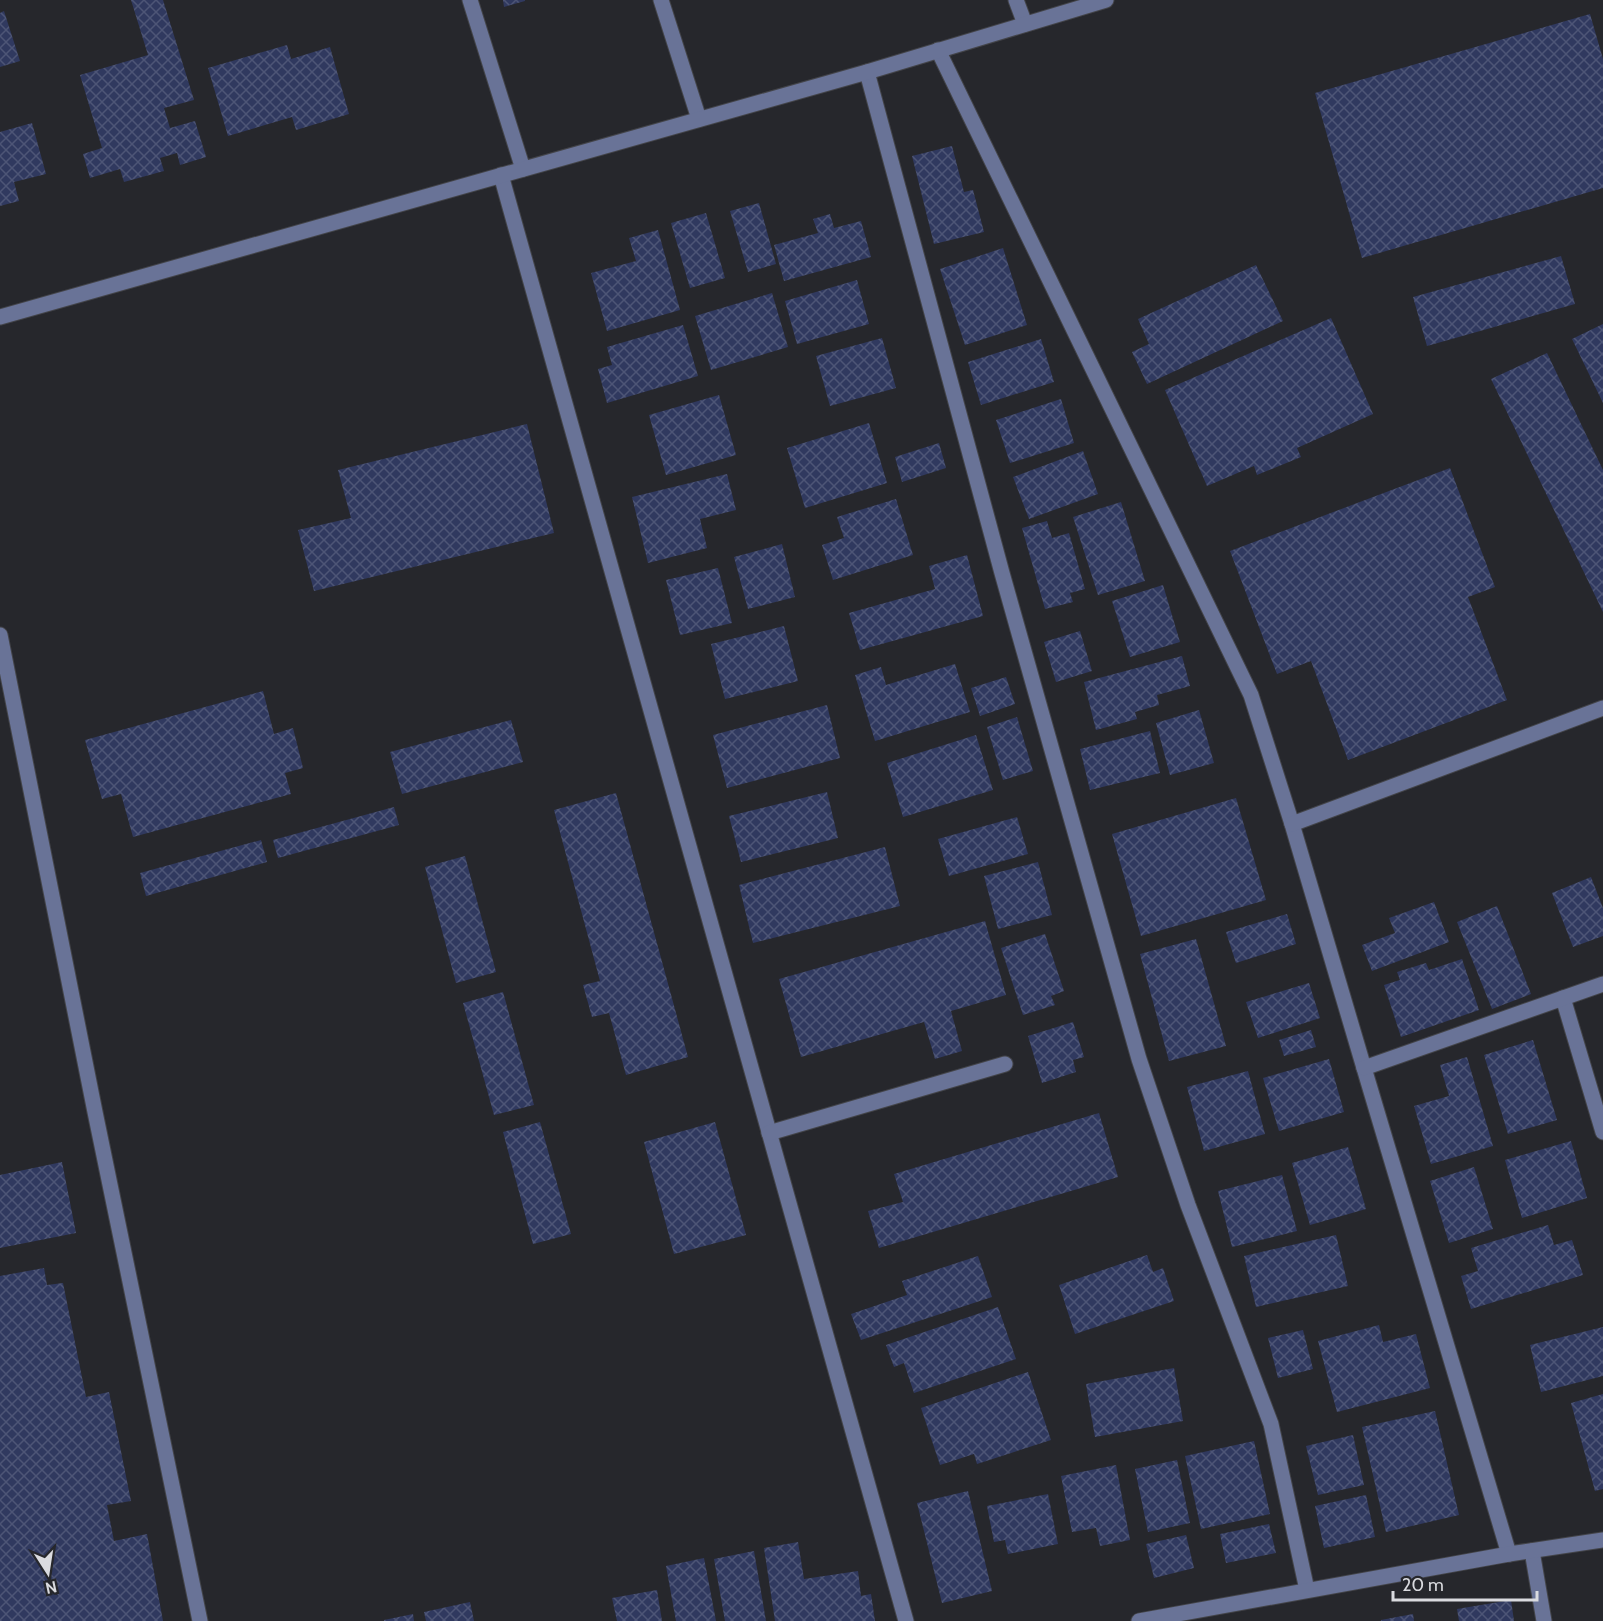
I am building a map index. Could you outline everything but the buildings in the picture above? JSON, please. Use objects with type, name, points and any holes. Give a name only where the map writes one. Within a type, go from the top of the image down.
[{"type":"street","points":[[470,0],[523,169]]},
{"type":"street","points":[[661,0],[699,119]]},
{"type":"street","points":[[1016,0],[1025,24]]},
{"type":"street","points":[[0,317],[867,72],[1106,0]]},
{"type":"street","points":[[938,50],[1251,695],[1292,824],[1509,1554]]},
{"type":"street","points":[[867,72],[999,562],[1136,1048],[1188,1205],[1271,1424],[1307,1590]]},
{"type":"street","points":[[501,175],[906,1621]]},
{"type":"street","points":[[0,635],[200,1621]]},
{"type":"street","points":[[1292,824],[1603,708]]},
{"type":"street","points":[[1364,1068],[1603,984]]},
{"type":"street","points":[[1563,998],[1603,1132]]},
{"type":"street","points":[[770,1133],[1005,1064]]},
{"type":"street","points":[[1138,1621],[1509,1554],[1603,1540]]},
{"type":"street","points":[[1532,1551],[1544,1621]]}]
